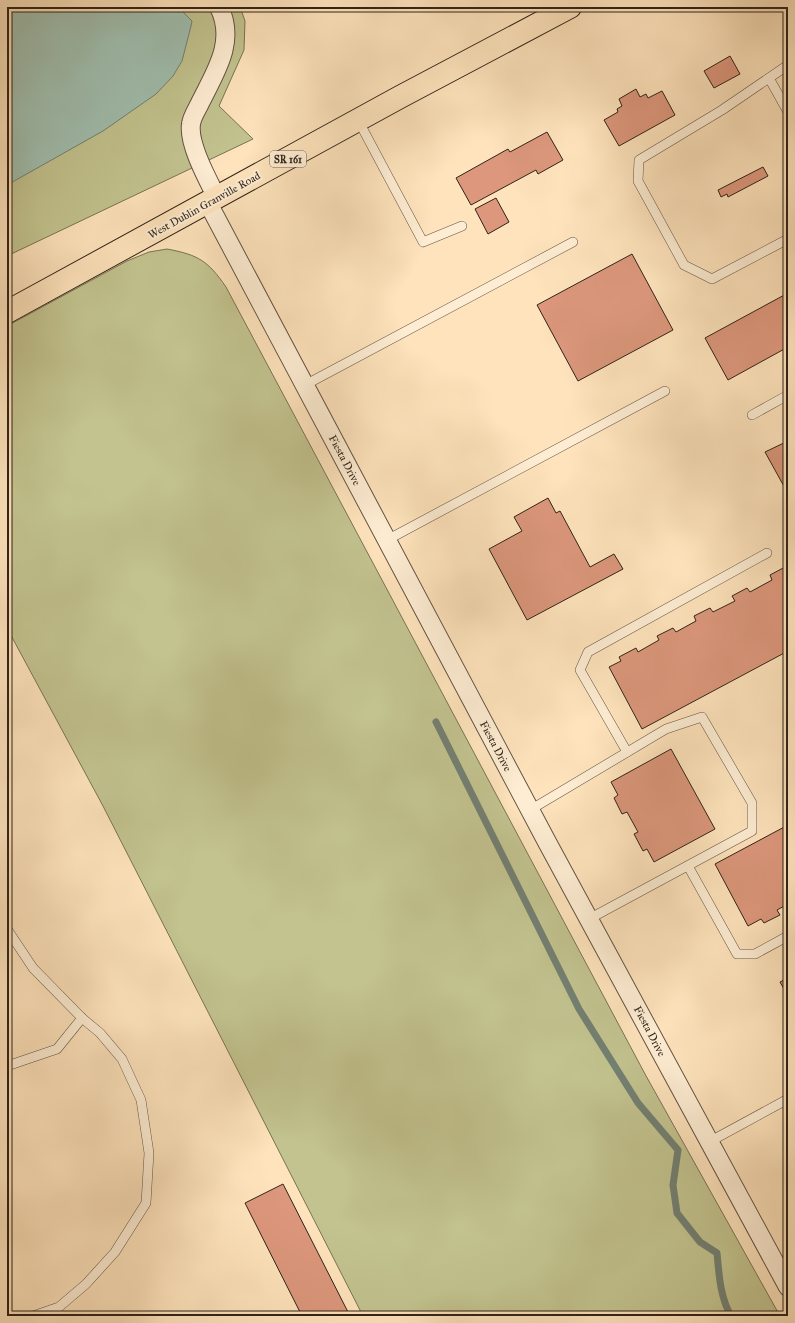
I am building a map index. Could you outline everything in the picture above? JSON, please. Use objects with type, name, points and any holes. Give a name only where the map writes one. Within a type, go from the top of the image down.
[{"type":"main road","name":"West Dublin Granville Road","points":[[7,312],[358,120],[570,7]]},
{"type":"street","name":"Fiesta Drive","points":[[219,7],[225,21],[226,29],[224,50],[218,67],[193,118],[191,129],[193,143],[213,200],[305,385],[530,810],[788,1287]]},
{"type":"lane","points":[[788,66],[722,110],[639,160],[638,181],[684,265],[712,279],[788,239]]},
{"type":"lane","points":[[769,78],[788,112]]},
{"type":"lane","points":[[358,120],[423,242],[462,226]]},
{"type":"lane","points":[[305,385],[573,242]]},
{"type":"lane","points":[[387,540],[666,391]]},
{"type":"lane","points":[[752,415],[788,395]]},
{"type":"lane","points":[[627,752],[580,670],[588,652],[767,553]]},
{"type":"lane","points":[[530,810],[666,729],[702,717],[752,803],[752,831],[589,920]]},
{"type":"lane","points":[[688,866],[737,954],[755,954],[788,936]]},
{"type":"lane","points":[[7,929],[33,968],[82,1018],[100,1033],[122,1059],[141,1100],[149,1153],[146,1203],[115,1252],[86,1284],[59,1307],[34,1316]]},
{"type":"lane","points":[[7,1066],[57,1049],[82,1018]]},
{"type":"lane","points":[[710,1142],[788,1100]]},
{"type":"green space","points":[[7,7],[240,7],[245,21],[244,50],[219,106],[253,139],[7,256]]},
{"type":"green space","points":[[167,249],[178,251],[202,260],[214,271],[226,287],[645,1074],[780,1316],[363,1316],[103,806],[7,628],[7,326],[127,261],[149,252]]},
{"type":"shaded area","points":[[7,7],[178,7],[192,21],[182,61],[173,76],[156,94],[103,131],[7,185]]},
{"type":"building","points":[[730,56],[740,74],[714,88],[704,71]]},
{"type":"building","points":[[636,89],[640,97],[646,94],[648,98],[662,91],[675,115],[619,146],[604,120],[618,112],[617,109],[622,106],[619,99]]},
{"type":"building","points":[[547,132],[563,160],[538,174],[536,170],[471,205],[456,178],[508,149],[510,152]]},
{"type":"building","points":[[763,167],[768,176],[728,197],[727,194],[721,197],[718,190]]},
{"type":"building","points":[[496,198],[509,222],[488,234],[475,209]]},
{"type":"building","points":[[632,254],[673,330],[578,381],[537,305]]},
{"type":"building","points":[[788,293],[788,347],[728,380],[705,338]]},
{"type":"building","points":[[788,441],[788,489],[786,490],[765,452]]},
{"type":"building","points":[[548,498],[556,513],[560,511],[590,567],[614,554],[623,569],[527,620],[489,549],[522,531],[514,517]]},
{"type":"building","points":[[785,567],[788,571],[788,651],[642,729],[609,667],[621,661],[619,657],[636,648],[638,652],[659,640],[657,636],[673,628],[676,632],[696,621],[694,616],[710,608],[713,612],[735,601],[732,596],[747,588],[750,592],[772,580],[770,575]]},
{"type":"building","points":[[671,749],[715,829],[654,862],[647,849],[643,851],[634,834],[638,832],[627,812],[622,814],[614,798],[618,795],[611,782]]},
{"type":"building","points":[[788,825],[788,904],[777,910],[780,915],[764,923],[761,919],[748,926],[715,864]]},
{"type":"building","points":[[788,978],[788,996],[780,982]]},
{"type":"building","points":[[283,1184],[350,1316],[302,1316],[245,1203]]},
{"type":"waterway","points":[[436,722],[579,1009],[638,1103],[678,1150],[673,1185],[677,1213],[700,1242],[717,1253],[722,1293],[731,1316]]}]
